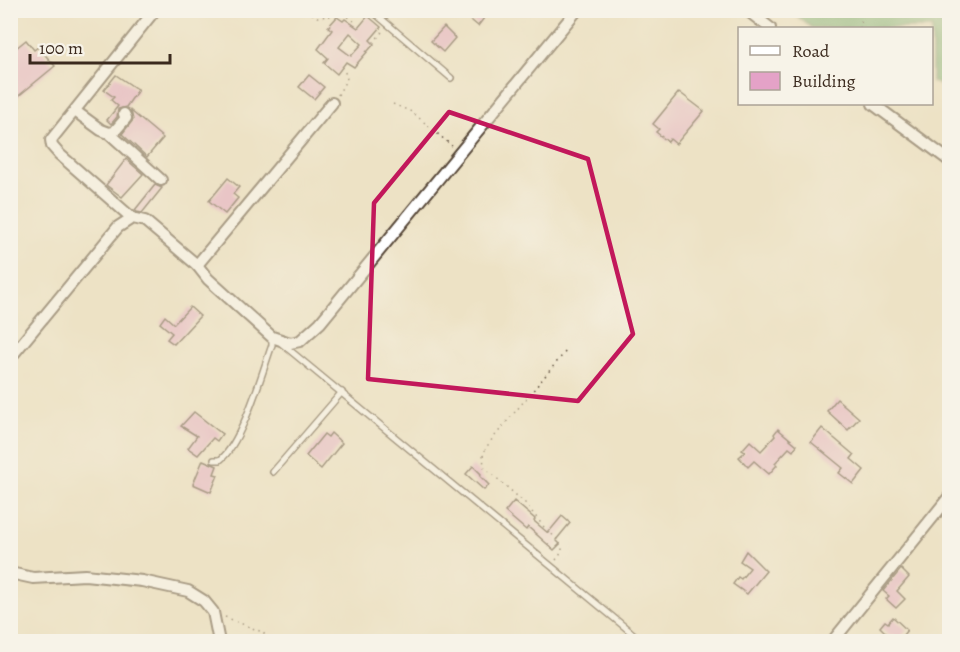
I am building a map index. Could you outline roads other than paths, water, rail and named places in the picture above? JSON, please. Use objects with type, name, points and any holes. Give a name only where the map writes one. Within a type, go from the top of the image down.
[{"type":"street","points":[[155,10],[51,140],[52,146],[132,218],[145,221],[198,265],[208,279],[272,337],[290,343],[307,337],[577,10]]},
{"type":"street","points":[[747,10],[769,27]]},
{"type":"street","points":[[198,265],[332,103]]},
{"type":"street","points":[[874,105],[950,161]]},
{"type":"street","points":[[75,111],[101,130],[109,133],[161,180]]},
{"type":"street","points":[[109,133],[114,132],[126,118],[124,114]]},
{"type":"street","points":[[10,358],[118,227],[132,218]]},
{"type":"street","points":[[832,642],[950,496]]},
{"type":"street","points":[[10,573],[33,578],[86,575],[142,581],[188,591],[204,601],[213,612],[219,642]]},
{"type":"lane","points":[[371,10],[451,78]]},
{"type":"lane","points":[[272,337],[342,392],[643,642]]},
{"type":"lane","points":[[214,460],[224,457],[236,441],[272,345],[272,337]]},
{"type":"lane","points":[[273,472],[342,392]]}]
